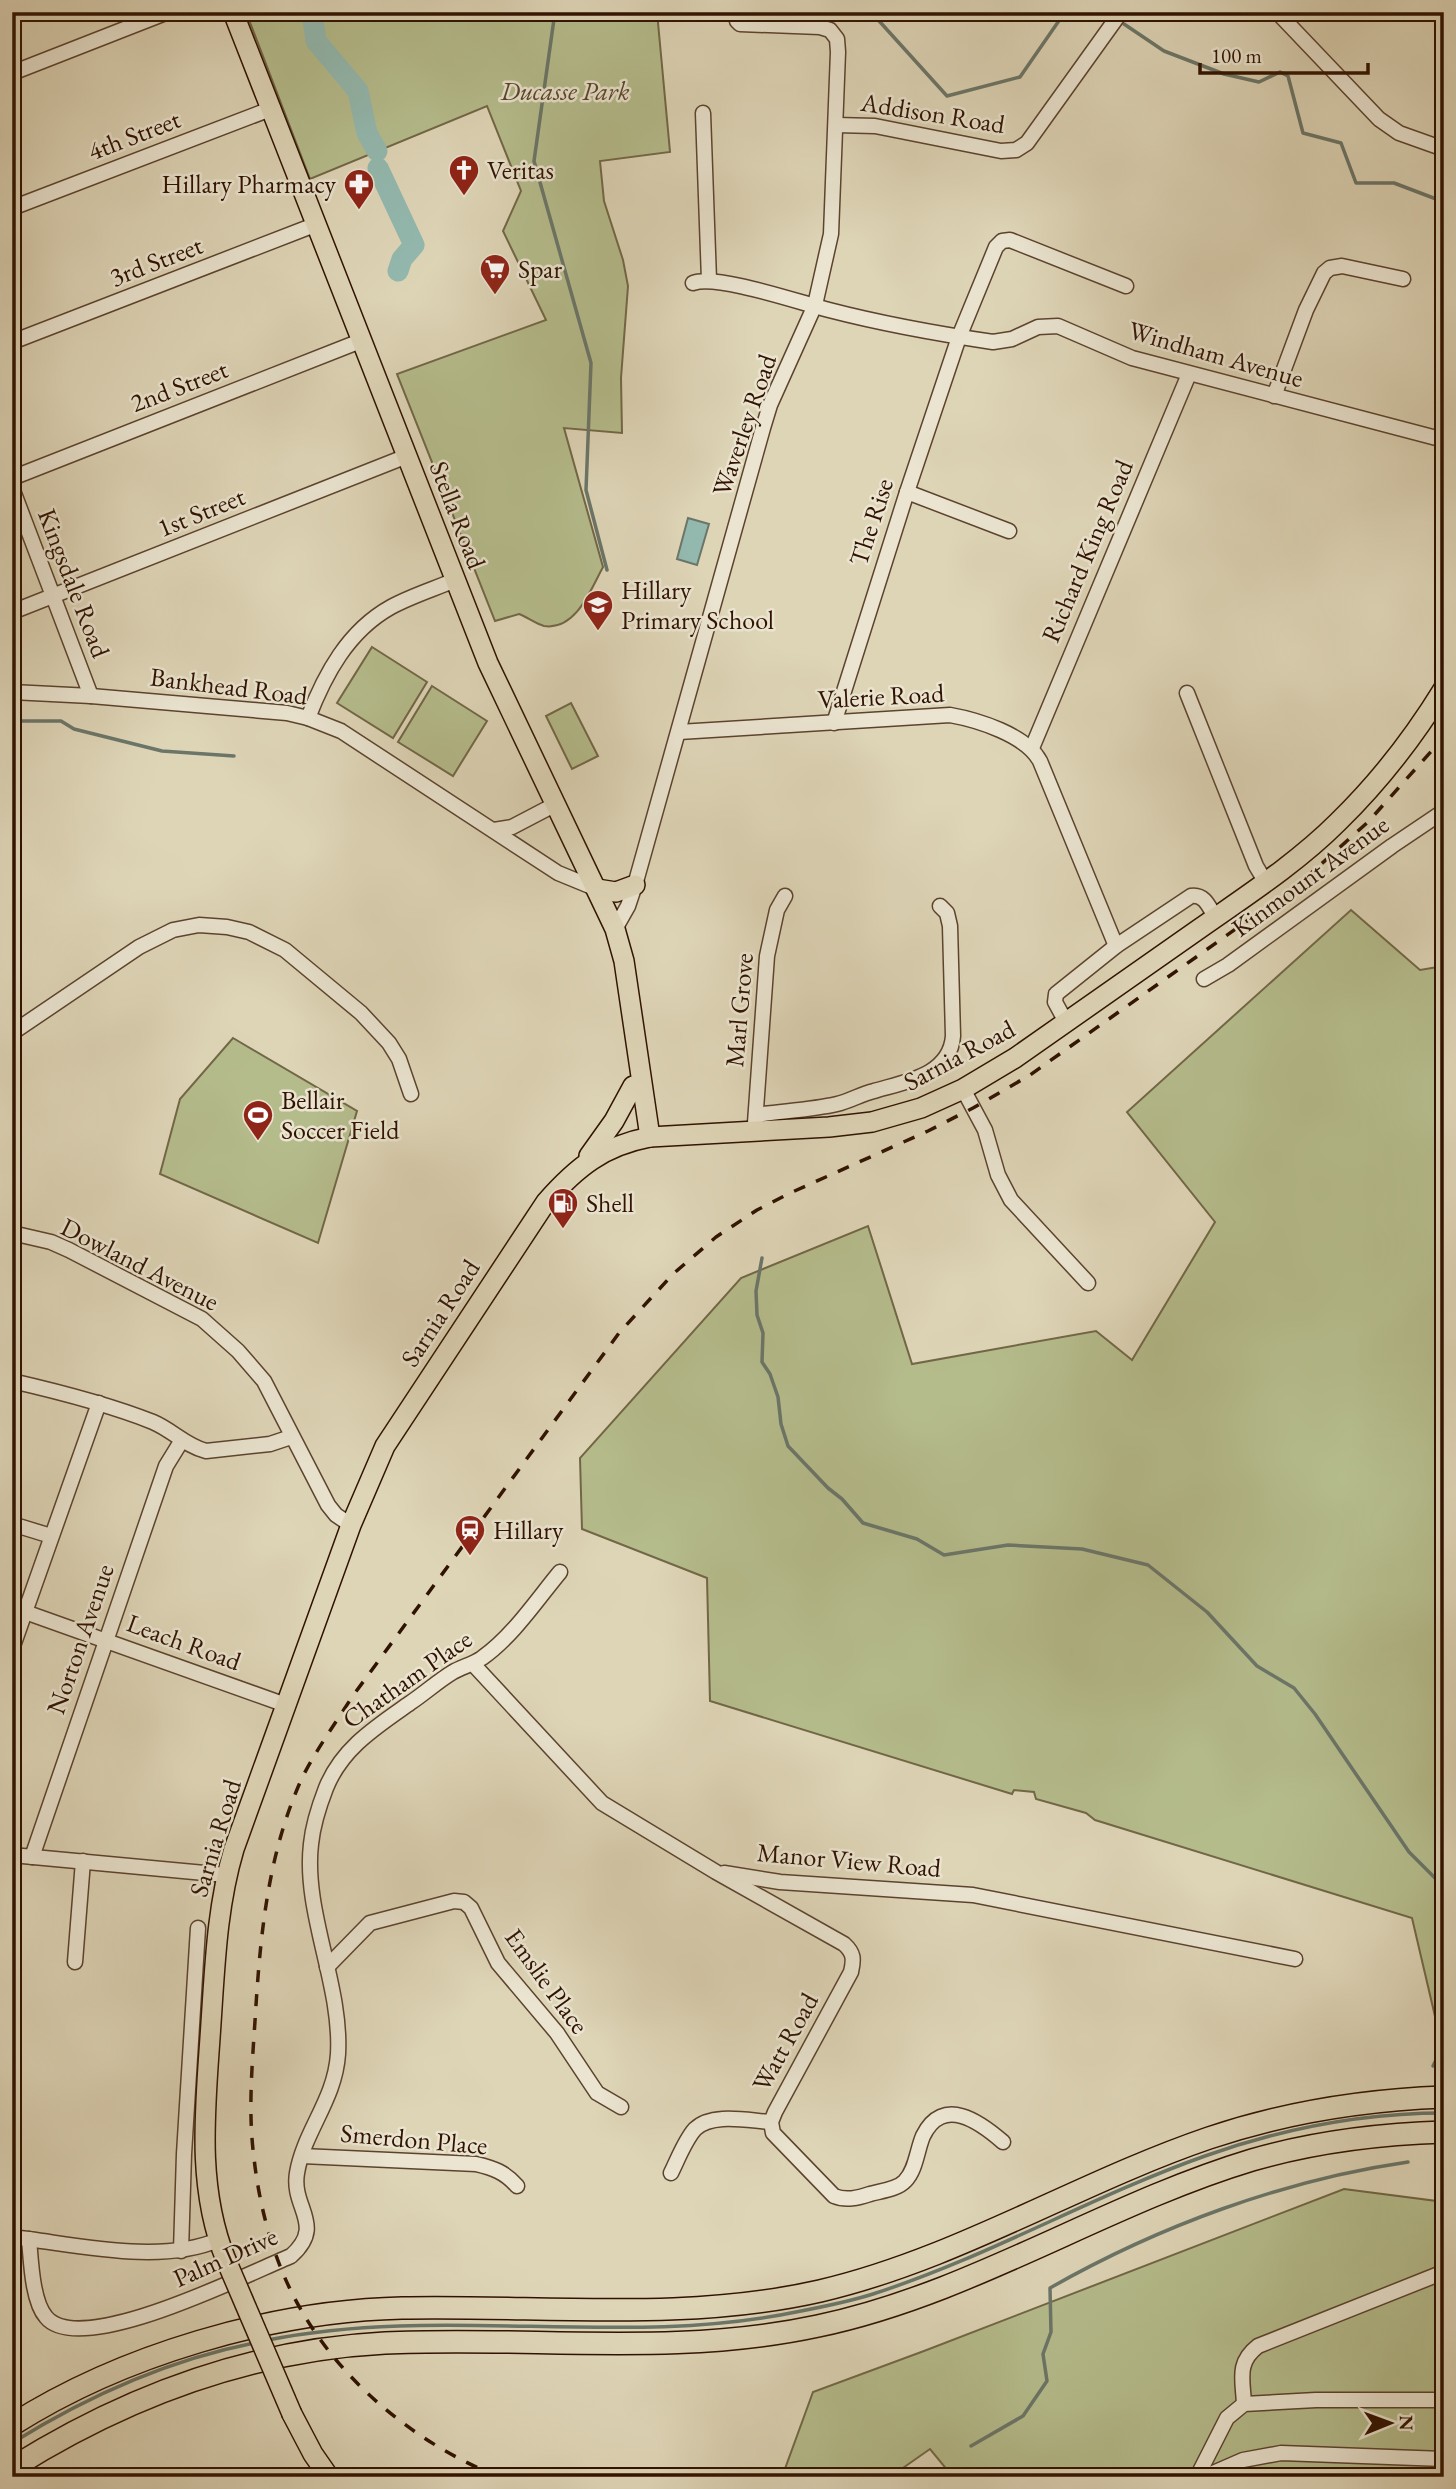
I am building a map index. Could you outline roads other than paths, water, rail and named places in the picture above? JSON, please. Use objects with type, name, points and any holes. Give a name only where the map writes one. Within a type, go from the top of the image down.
[{"type":"highway","points":[[12,2424],[119,2369],[166,2351],[219,2336],[326,2315],[398,2308],[674,2308],[765,2301],[816,2291],[864,2279],[938,2253],[1153,2159],[1208,2138],[1282,2117],[1331,2107],[1444,2097]]},
{"type":"highway","points":[[12,2468],[44,2448],[118,2411],[175,2385],[229,2368],[296,2353],[376,2344],[673,2343],[744,2338],[819,2326],[949,2286],[1178,2187],[1253,2160],[1332,2142],[1381,2135],[1444,2132]]},
{"type":"main road","name":"Stella Road","points":[[233,12],[273,108],[488,663],[615,929],[624,961],[645,1138]]},
{"type":"main road","name":"Sarnia Road","points":[[329,2477],[313,2454],[292,2414],[218,2240],[209,2203],[205,2157],[203,1999],[226,1875],[351,1525],[385,1447],[522,1236],[546,1202],[580,1168],[609,1149],[645,1138],[755,1123],[872,1122],[921,1108],[963,1089],[1015,1058],[1215,917],[1338,823],[1422,723],[1444,688]]},
{"type":"main road","points":[[597,889],[616,892],[635,885]]},
{"type":"main road","name":"Stella Road","points":[[634,1033],[633,1086],[645,1138]]},
{"type":"main road","points":[[580,1168],[614,1121],[633,1086]]},
{"type":"street","points":[[12,73],[168,12]]},
{"type":"street","name":"Waverley Road","points":[[615,929],[628,906],[635,885],[770,405],[815,305],[831,234],[838,52],[834,34],[820,27],[740,24],[736,12]]},
{"type":"street","name":"Addison Road","points":[[836,124],[875,126],[1002,151],[1016,150],[1027,143],[1121,12]]},
{"type":"street","points":[[1277,12],[1379,119],[1399,133],[1444,149]]},
{"type":"street","name":"4th Street","points":[[12,208],[273,108]]},
{"type":"street","points":[[693,283],[709,280],[703,113]]},
{"type":"street","name":"3rd Street","points":[[12,342],[317,224]]},
{"type":"street","name":"The Rise","points":[[834,723],[959,337],[996,247],[1002,241],[1010,240],[1126,286]]},
{"type":"street","points":[[1274,396],[1306,310],[1324,273],[1330,268],[1342,266],[1403,279]]},
{"type":"street","name":"Windham Avenue","points":[[709,280],[959,337],[1003,342],[1038,327],[1058,326],[1132,358],[1444,440]]},
{"type":"street","name":"2nd Street","points":[[12,478],[363,340]]},
{"type":"street","name":"Richard King Road","points":[[1032,748],[1189,374]]},
{"type":"street","name":"1st Street","points":[[12,612],[407,456]]},
{"type":"street","name":"Kingsdale Road","points":[[12,488],[91,696]]},
{"type":"street","points":[[907,492],[1009,531]]},
{"type":"street","points":[[309,718],[329,670],[359,632],[389,608],[455,580]]},
{"type":"street","name":"Bankhead Road","points":[[12,692],[249,709],[309,718],[341,731],[558,873],[597,889]]},
{"type":"street","points":[[1187,693],[1256,866],[1265,881]]},
{"type":"street","name":"Valerie Road","points":[[679,732],[950,715],[978,722],[1032,748]]},
{"type":"street","points":[[1032,748],[1040,761],[1116,946]]},
{"type":"street","points":[[494,830],[512,827],[556,804]]},
{"type":"street","name":"Kinmount Avenue","points":[[1204,979],[1228,965],[1360,868],[1444,811]]},
{"type":"street","name":"Marl Grove","points":[[755,1123],[767,956],[774,919],[785,896]]},
{"type":"street","points":[[1066,1022],[1055,1002],[1056,994],[1116,946],[1191,897],[1203,897],[1215,917]]},
{"type":"street","points":[[755,1123],[840,1103],[861,1094],[918,1079],[936,1068],[950,1054],[953,1037],[950,926],[947,913],[940,906]]},
{"type":"street","points":[[12,1032],[139,947],[173,930],[199,926],[227,927],[249,932],[285,950],[360,1013],[389,1043],[399,1059],[411,1094]]},
{"type":"street","points":[[963,1089],[985,1130],[998,1175],[1011,1200],[1088,1283]]},
{"type":"street","name":"Dowland Avenue","points":[[12,1233],[51,1242],[69,1250],[202,1318],[264,1381],[328,1505],[336,1515],[351,1525]]},
{"type":"street","points":[[12,1381],[99,1403],[161,1425],[196,1448],[219,1451],[270,1444],[291,1437]]},
{"type":"street","points":[[12,1649],[99,1403]]},
{"type":"street","name":"Norton Avenue","points":[[32,1857],[166,1466],[182,1440]]},
{"type":"street","points":[[12,1524],[51,1536]]},
{"type":"street","name":"Chatham Place","points":[[327,1967],[311,1872],[310,1847],[314,1822],[327,1785],[341,1761],[369,1730],[453,1672],[473,1664],[489,1652],[516,1626],[560,1572]]},
{"type":"street","name":"Leach Road","points":[[25,1612],[286,1704]]},
{"type":"street","name":"Manor View Road","points":[[473,1664],[593,1795],[716,1872],[780,1882],[973,1895],[1295,1959]]},
{"type":"street","points":[[12,1855],[226,1875]]},
{"type":"street","points":[[75,1962],[83,1861]]},
{"type":"street","name":"Watt Road","points":[[716,1872],[844,1944],[852,1952],[854,1962],[851,1972],[771,2122],[774,2133],[834,2196],[841,2199],[863,2197],[901,2185],[911,2173],[923,2136],[934,2121],[942,2117],[958,2114],[966,2117],[982,2125],[1003,2143]]},
{"type":"street","name":"Emslie Place","points":[[327,1967],[365,1928],[377,1920],[454,1901],[464,1902],[471,1908],[498,1963],[552,2026],[592,2087],[603,2098],[621,2107]]},
{"type":"street","points":[[181,2251],[203,1999],[198,1928]]},
{"type":"street","name":"Palm Drive","points":[[29,2239],[39,2304],[46,2317],[68,2329],[82,2329],[180,2305],[291,2256],[301,2247],[308,2229],[296,2180],[302,2156],[328,2099],[337,2066],[338,2036],[327,1967]]},
{"type":"street","points":[[671,2173],[694,2130],[703,2123],[726,2119],[771,2122]]},
{"type":"street","name":"Smerdon Place","points":[[302,2156],[476,2164],[502,2172],[517,2186]]},
{"type":"street","points":[[12,2237],[128,2250],[181,2251],[203,2247],[218,2240]]},
{"type":"street","points":[[1244,2404],[1242,2368],[1249,2353],[1258,2346],[1444,2272]]},
{"type":"street","points":[[1197,2477],[1227,2418],[1244,2404],[1317,2400],[1444,2400]]},
{"type":"street","points":[[1204,2477],[1242,2459],[1281,2453],[1444,2459]]},
{"type":"water","points":[[688,518],[709,524],[697,565],[677,559]]},
{"type":"waterway","points":[[312,12],[316,41],[358,91],[367,133],[377,151]]},
{"type":"waterway","points":[[555,12],[534,161],[591,363],[586,490],[607,570]]},
{"type":"waterway","points":[[871,12],[947,96],[1020,77],[1065,12]]},
{"type":"waterway","points":[[1070,12],[1094,16]]},
{"type":"waterway","points":[[1124,24],[1164,51],[1224,74],[1259,82],[1280,72],[1288,76],[1303,133],[1341,143],[1356,183],[1394,183],[1444,202]]},
{"type":"waterway","points":[[378,168],[414,245],[402,259],[398,271]]},
{"type":"waterway","points":[[12,721],[61,721],[74,729],[162,751],[234,756]]},
{"type":"waterway","points":[[762,1258],[756,1291],[757,1315],[763,1333],[762,1362],[770,1374],[778,1397],[781,1424],[788,1446],[863,1523],[917,1539],[944,1555],[1008,1545],[1082,1549],[1148,1565],[1207,1612],[1257,1666],[1294,1688],[1315,1714],[1409,1852],[1444,1887]]},
{"type":"waterway","points":[[1433,2066],[1444,2044]]},
{"type":"waterway","points":[[268,2340],[334,2330],[400,2326],[665,2327],[731,2322],[806,2310],[864,2297],[916,2279],[1122,2189],[1234,2146],[1353,2119],[1444,2113]]},
{"type":"waterway","points":[[971,2446],[1023,2416],[1047,2381],[1043,2354],[1051,2332],[1050,2288],[1134,2245],[1223,2208],[1315,2181],[1408,2162]]},
{"type":"waterway","points":[[12,2443],[69,2410],[128,2382],[190,2359],[254,2343]]},
{"type":"railway","points":[[499,2477],[437,2446],[380,2404],[354,2380],[310,2325],[293,2295],[279,2263],[263,2211],[251,2124],[252,2073],[263,1928],[281,1837],[290,1807],[307,1768],[352,1697],[619,1333],[673,1274],[716,1237],[757,1210],[928,1131],[1030,1075],[1299,884],[1368,822],[1444,737]]},
{"type":"place","name":"Veritas","points":[[464,197]]},
{"type":"place","name":"Hillary Pharmacy","points":[[359,211]]},
{"type":"place","name":"Spar","points":[[495,296]]},
{"type":"place","name":"Hillary Primary School","points":[[598,632]]},
{"type":"place","name":"Bellair Soccer Field","points":[[258,1142]]},
{"type":"place","name":"Shell","points":[[563,1230]]},
{"type":"place","name":"Hillary","points":[[470,1557]]},
{"type":"park label","name":"Ducasse Park","points":[[565,91]]}]
